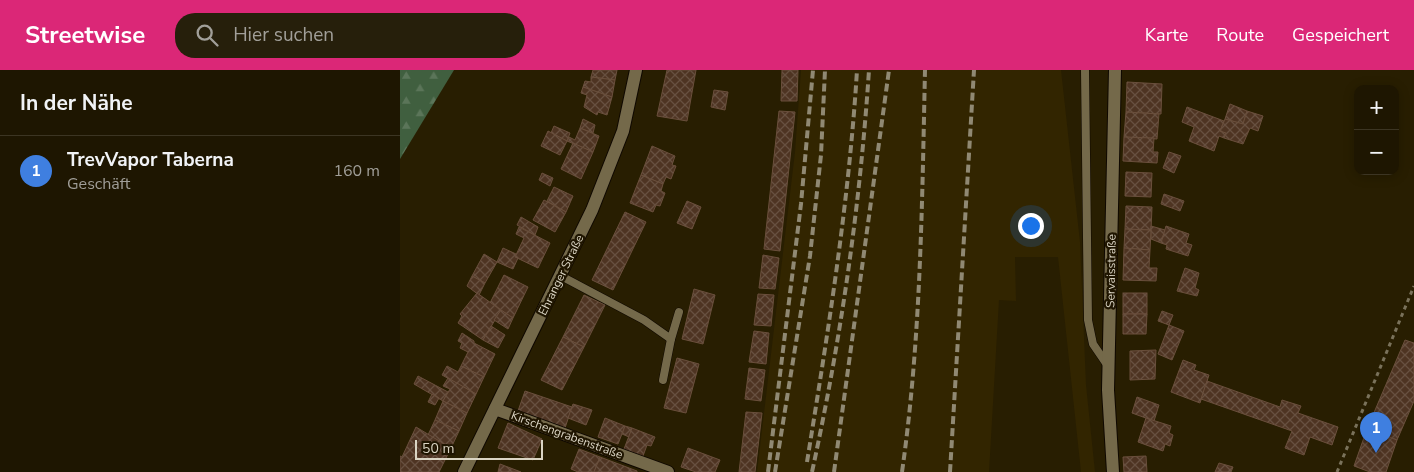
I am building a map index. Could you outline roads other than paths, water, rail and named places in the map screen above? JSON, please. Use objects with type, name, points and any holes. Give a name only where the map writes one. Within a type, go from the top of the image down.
[{"type":"street","name":"Ehranger Straße","points":[[464,472],[592,210],[623,131],[636,70]]},
{"type":"street","name":"Servaisstraße","points":[[1113,472],[1109,367],[1115,70]]},
{"type":"street","name":"Kirschengrabenstraße","points":[[495,409],[668,472]]},
{"type":"lane","points":[[1085,70],[1088,320],[1093,344],[1109,367]]},
{"type":"lane","points":[[561,276],[620,307],[671,339]]},
{"type":"lane","points":[[664,380],[671,339],[679,312]]},
{"type":"railway","points":[[768,472],[801,204],[813,70]]},
{"type":"railway","points":[[775,472],[810,256],[821,155],[825,70]]},
{"type":"railway","points":[[807,462],[843,218],[857,70]]},
{"type":"railway","points":[[812,472],[832,372],[848,272],[855,222],[869,70]]},
{"type":"railway","points":[[834,472],[889,70]]},
{"type":"railway","points":[[902,472],[913,372],[920,271],[925,70]]},
{"type":"railway","points":[[950,472],[974,70]]},
{"type":"place","name":"TrevVapor Taberna","points":[[1376,453]]}]
